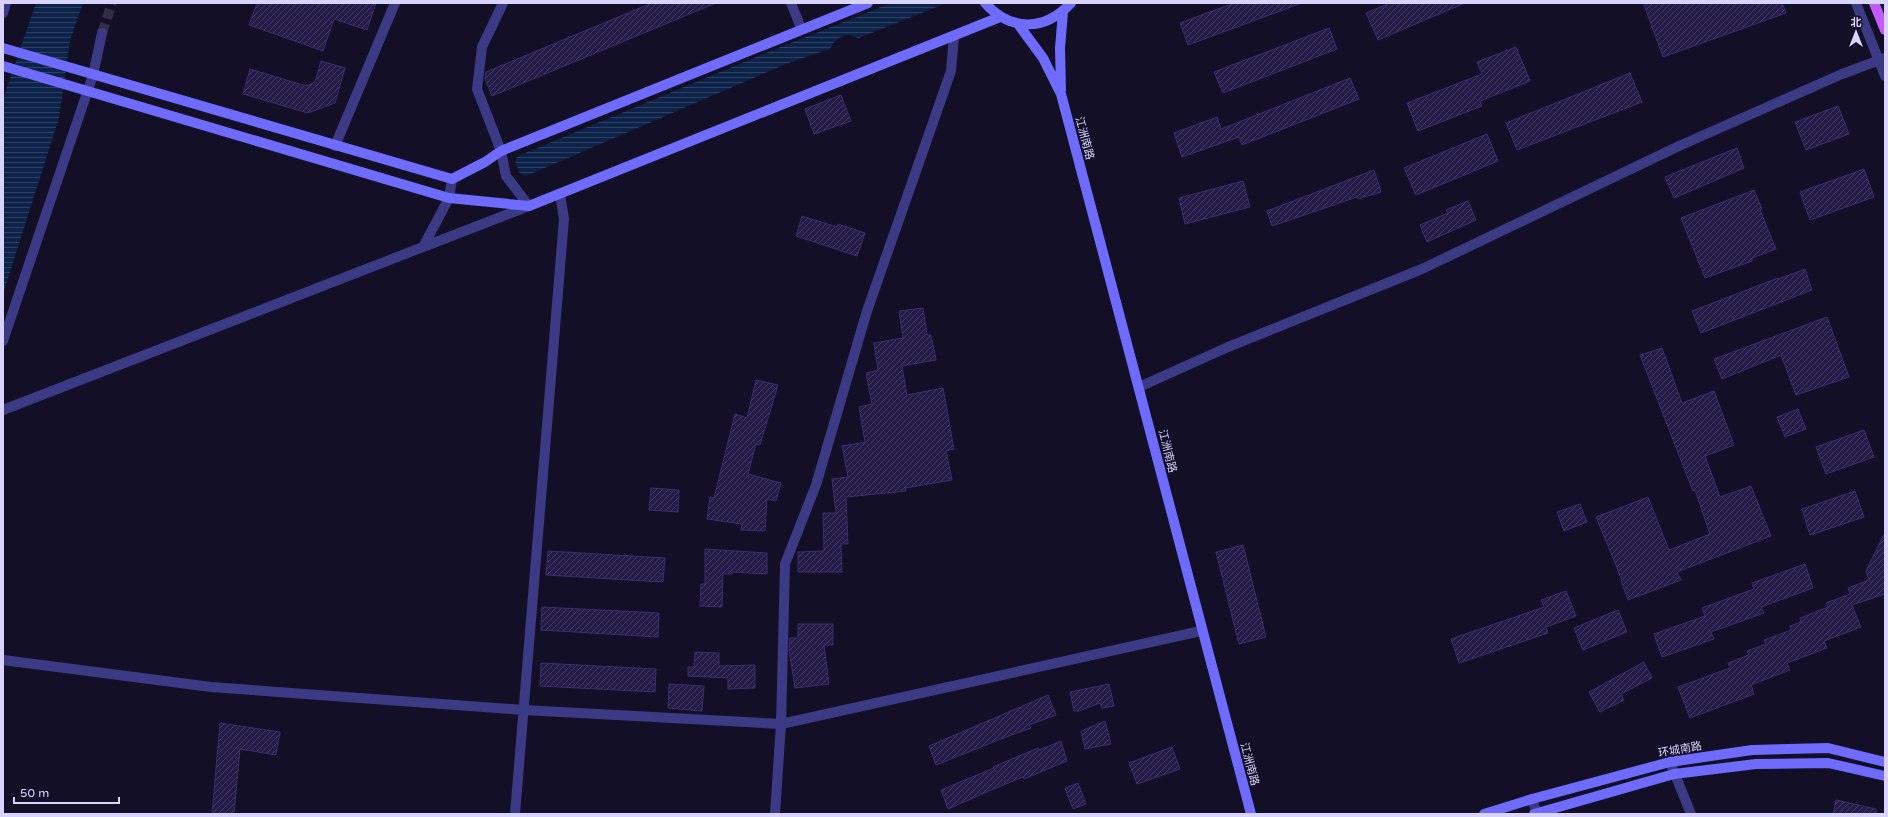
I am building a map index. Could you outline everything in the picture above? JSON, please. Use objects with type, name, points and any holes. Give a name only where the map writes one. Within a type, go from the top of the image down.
[{"type":"main road","points":[[3,48],[452,179],[485,162],[501,151],[801,28],[868,3]]},
{"type":"main road","points":[[985,3],[1000,17],[1018,24],[1042,23],[1063,12],[1071,3]]},
{"type":"main road","points":[[1874,3],[1885,30]]},
{"type":"main road","points":[[1061,94],[1060,48],[1063,12]]},
{"type":"main road","points":[[3,66],[449,198],[529,206],[1000,17]]},
{"type":"main road","points":[[1018,24],[1043,58],[1061,94]]},
{"type":"main road","name":"江洲南路","points":[[1061,94],[1139,387],[1201,631],[1251,814]]},
{"type":"main road","name":"环城南路","points":[[1484,814],[1532,799],[1670,762],[1752,750],[1828,748],[1885,762]]},
{"type":"main road","points":[[1536,814],[1674,774],[1756,764],[1828,763],[1885,776]]},
{"type":"street","points":[[3,13],[6,3]]},
{"type":"street","points":[[335,146],[395,3]]},
{"type":"street","points":[[3,410],[529,206],[506,176],[501,151],[477,90],[482,47],[503,3]]},
{"type":"street","points":[[791,3],[801,28]]},
{"type":"street","points":[[1856,3],[1882,59],[1885,76]]},
{"type":"street","points":[[3,341],[93,75],[102,33]]},
{"type":"street","points":[[776,814],[781,724],[785,564],[816,485],[866,311],[951,71],[954,36]]},
{"type":"street","points":[[1139,387],[1228,347],[1422,269],[1679,146],[1842,74],[1882,59]]},
{"type":"street","points":[[423,247],[449,198],[452,179]]},
{"type":"street","points":[[515,814],[564,219],[560,194]]},
{"type":"street","points":[[3,660],[211,687],[524,710],[781,724],[1201,631]]},
{"type":"street","points":[[1670,762],[1691,814]]},
{"type":"street","points":[[1532,799],[1536,814]]},
{"type":"water","points":[[36,3],[83,3],[70,40],[59,118],[3,294],[3,99]]},
{"type":"water","points":[[891,3],[947,3],[859,38],[849,35],[841,37],[834,42],[830,49],[786,64],[526,176],[520,174],[515,161],[518,156],[761,55]]},
{"type":"building","points":[[257,3],[376,3],[367,30],[334,19],[323,51],[249,25]]},
{"type":"building","points":[[652,3],[716,3],[492,96],[485,79],[486,72]]},
{"type":"building","points":[[1234,3],[1299,4],[1188,45],[1180,23]]},
{"type":"building","points":[[1390,3],[1465,3],[1378,40],[1366,13]]},
{"type":"building","points":[[1651,3],[1782,3],[1786,13],[1663,57],[1644,5]]},
{"type":"building","points":[[1329,28],[1337,49],[1223,93],[1214,72]]},
{"type":"building","points":[[1516,47],[1530,81],[1480,101],[1482,106],[1418,131],[1407,103],[1482,74],[1477,62]]},
{"type":"building","points":[[321,61],[345,68],[335,103],[308,113],[243,94],[250,69],[306,86],[315,82]]},
{"type":"building","points":[[1630,73],[1642,102],[1517,150],[1506,123]]},
{"type":"building","points":[[1350,78],[1359,99],[1242,145],[1239,137],[1182,157],[1174,133],[1217,117],[1221,129]]},
{"type":"building","points":[[841,95],[851,121],[814,134],[805,109]]},
{"type":"building","points":[[1838,106],[1849,134],[1806,150],[1795,122]]},
{"type":"building","points":[[1487,134],[1498,161],[1416,195],[1404,168]]},
{"type":"building","points":[[1737,148],[1744,168],[1674,198],[1665,177]]},
{"type":"building","points":[[1864,169],[1874,197],[1810,220],[1800,192]]},
{"type":"building","points":[[1374,170],[1381,192],[1358,199],[1357,197],[1272,226],[1267,211]]},
{"type":"building","points":[[1243,181],[1250,207],[1185,224],[1179,198]]},
{"type":"building","points":[[1754,190],[1762,209],[1760,210],[1776,249],[1752,258],[1752,261],[1705,278],[1681,218]]},
{"type":"building","points":[[1468,201],[1476,220],[1427,242],[1420,225],[1448,213],[1446,210]]},
{"type":"building","points":[[802,216],[837,227],[838,224],[865,233],[857,256],[796,236]]},
{"type":"building","points":[[1805,269],[1812,290],[1701,333],[1692,311]]},
{"type":"building","points":[[923,308],[927,335],[931,335],[936,360],[902,366],[907,395],[943,388],[954,449],[946,451],[952,480],[905,488],[906,491],[846,497],[848,544],[841,544],[842,572],[798,572],[798,552],[824,551],[823,513],[836,513],[832,479],[848,477],[842,446],[865,442],[859,407],[872,404],[866,373],[878,370],[874,343],[903,338],[899,311]]},
{"type":"building","points":[[1827,317],[1849,377],[1796,395],[1781,355],[1722,379],[1714,359]]},
{"type":"building","points":[[1662,348],[1682,403],[1714,391],[1734,445],[1705,456],[1720,497],[1751,486],[1771,536],[1677,572],[1681,580],[1628,600],[1621,581],[1622,580],[1596,517],[1648,497],[1669,550],[1710,534],[1695,490],[1693,491],[1640,355]]},
{"type":"building","points":[[756,380],[778,385],[760,445],[756,444],[748,474],[781,483],[776,501],[767,499],[765,531],[741,530],[742,524],[707,519],[710,497],[714,498],[735,414],[747,418]]},
{"type":"building","points":[[1798,409],[1806,429],[1785,437],[1777,417]]},
{"type":"building","points":[[1864,430],[1874,457],[1826,474],[1816,447]]},
{"type":"building","points":[[651,488],[679,490],[678,512],[649,510]]},
{"type":"building","points":[[1855,491],[1864,517],[1810,535],[1802,509]]},
{"type":"building","points":[[1580,504],[1587,522],[1564,531],[1557,512]]},
{"type":"building","points":[[1885,532],[1885,594],[1852,605],[1861,627],[1824,641],[1827,648],[1787,663],[1790,670],[1751,685],[1754,694],[1690,718],[1678,687],[1730,668],[1728,663],[1749,655],[1747,651],[1766,644],[1764,640],[1791,630],[1790,626],[1801,622],[1800,618],[1828,607],[1826,603],[1850,594],[1848,588],[1869,580],[1866,571]]},
{"type":"building","points":[[1243,545],[1266,637],[1239,644],[1216,552]]},
{"type":"building","points":[[705,549],[767,553],[767,574],[732,572],[732,574],[723,574],[722,607],[700,606],[701,584],[705,584]]},
{"type":"building","points":[[548,551],[665,558],[663,582],[546,575]]},
{"type":"building","points":[[1805,564],[1813,588],[1761,607],[1764,613],[1711,632],[1714,639],[1662,657],[1654,634],[1705,616],[1702,608],[1754,589],[1752,583]]},
{"type":"building","points":[[1566,591],[1576,616],[1546,627],[1548,633],[1459,663],[1451,639],[1544,607],[1541,600]]},
{"type":"building","points":[[542,607],[659,613],[658,637],[541,630]]},
{"type":"building","points":[[1618,610],[1627,632],[1583,650],[1574,628]]},
{"type":"building","points":[[798,624],[833,624],[833,645],[824,645],[829,684],[795,688],[789,650],[790,638],[798,638]]},
{"type":"building","points":[[695,652],[719,653],[719,666],[755,665],[755,688],[728,689],[728,678],[688,676],[688,667],[694,667]]},
{"type":"building","points":[[1644,662],[1652,678],[1621,694],[1624,700],[1600,712],[1589,692]]},
{"type":"building","points":[[541,663],[656,669],[655,692],[540,686]]},
{"type":"building","points":[[669,684],[704,686],[702,711],[668,708]]},
{"type":"building","points":[[1109,684],[1114,706],[1102,708],[1100,703],[1079,711],[1074,711],[1070,692]]},
{"type":"building","points":[[1048,695],[1056,715],[1029,725],[1031,728],[936,765],[929,746]]},
{"type":"building","points":[[1105,721],[1111,744],[1085,749],[1081,731]]},
{"type":"building","points":[[220,723],[280,732],[276,755],[240,749],[234,814],[212,814]]},
{"type":"building","points":[[1061,741],[1067,761],[1024,779],[1023,777],[948,809],[941,790],[1038,748],[1039,750]]},
{"type":"building","points":[[1172,747],[1180,769],[1137,784],[1129,763]]},
{"type":"building","points":[[1078,783],[1086,804],[1073,809],[1065,788]]},
{"type":"building","points":[[1836,800],[1876,809],[1876,814],[1833,814]]},
{"type":"tunnel","points":[[102,33],[112,3]]}]
